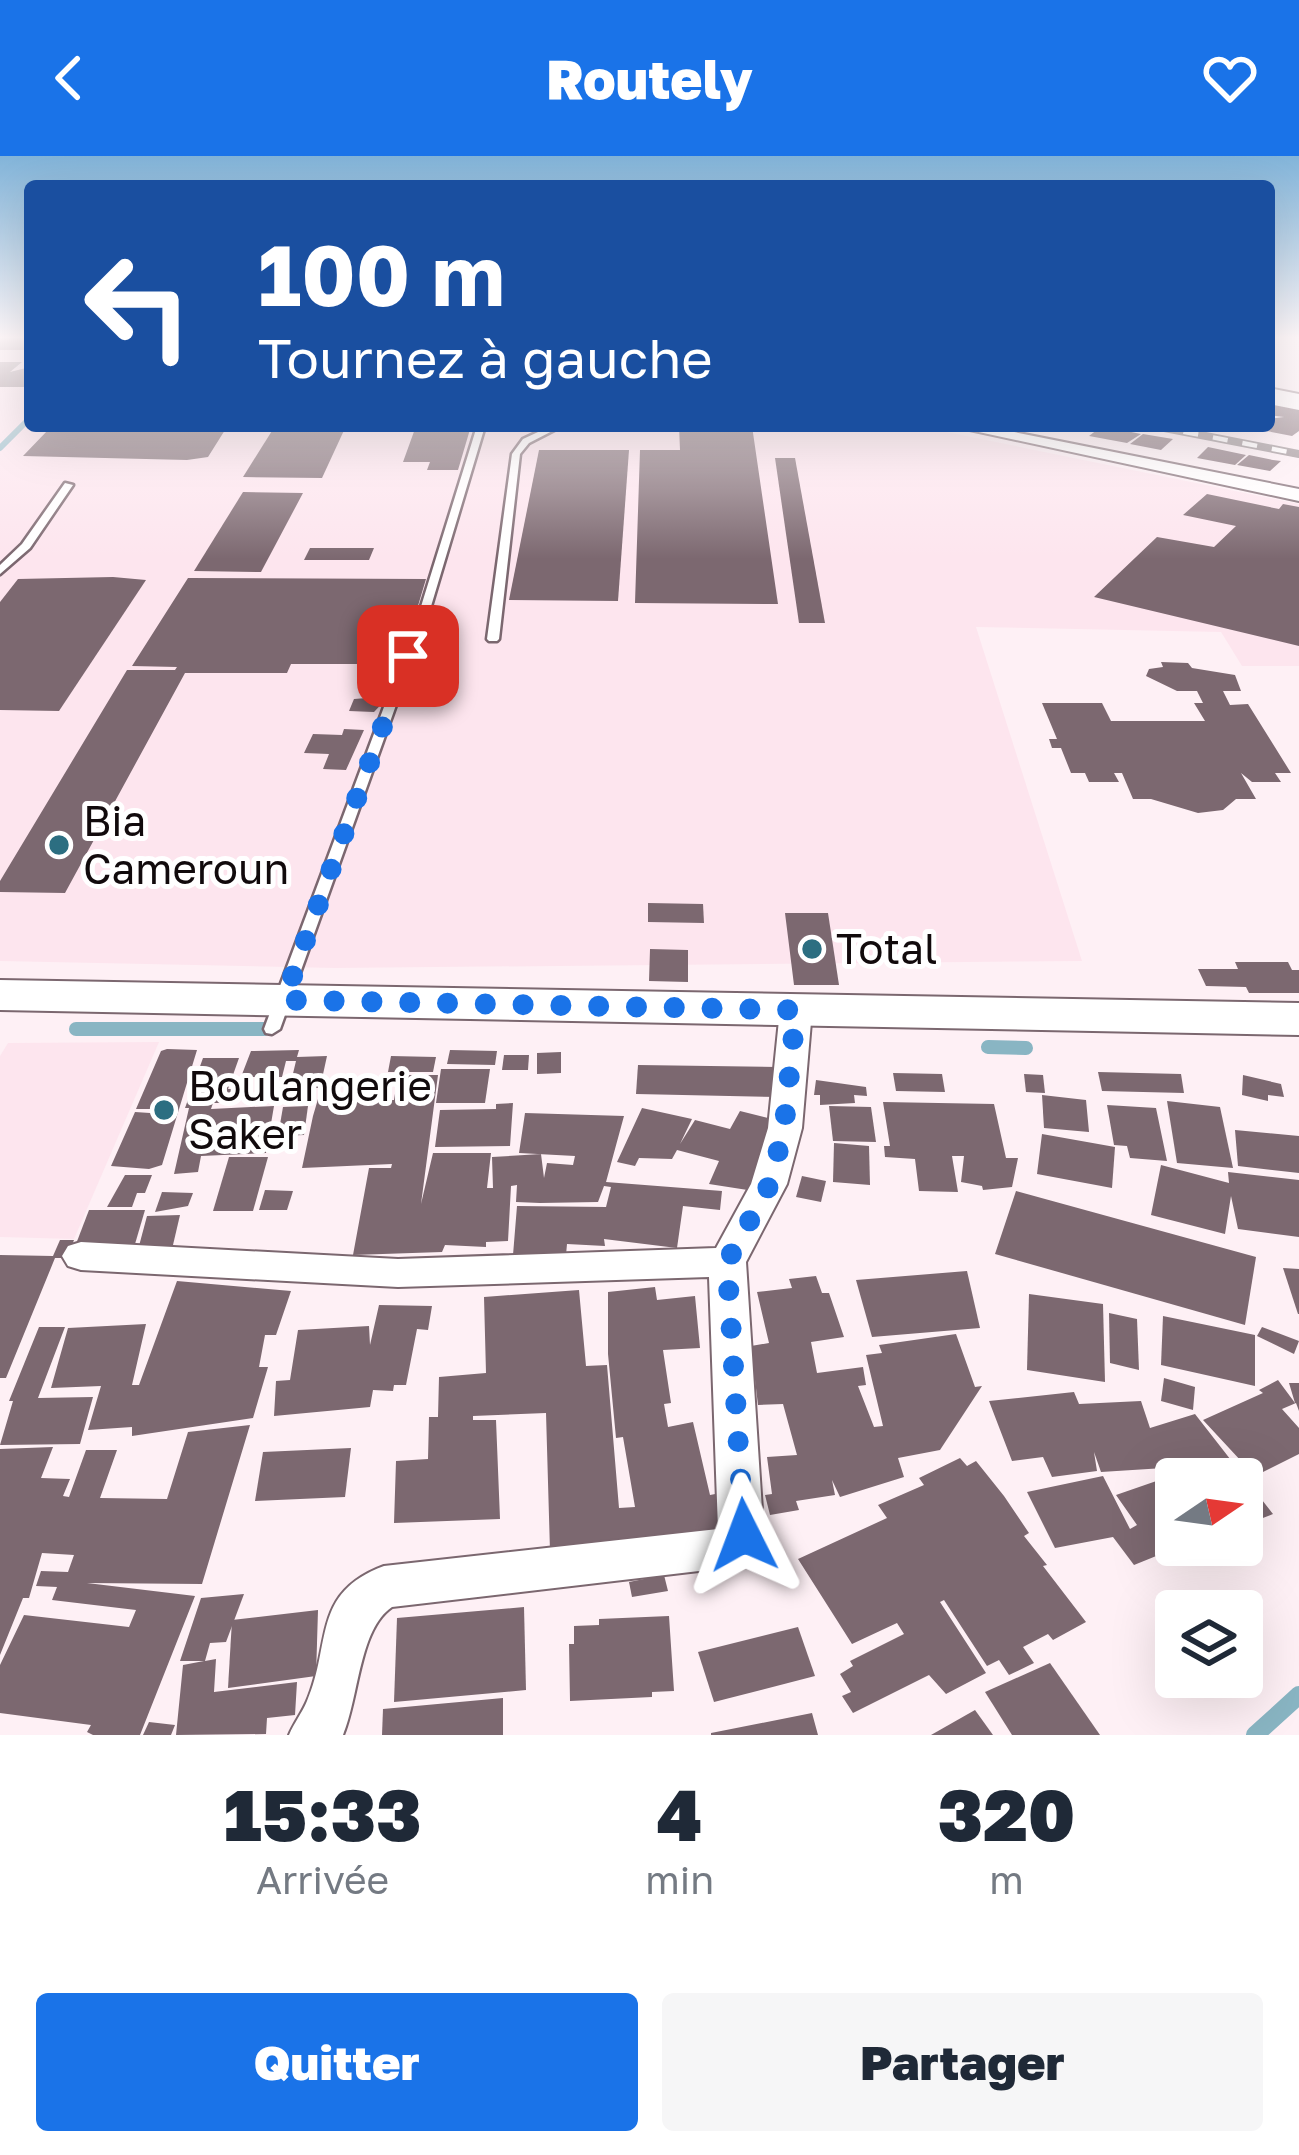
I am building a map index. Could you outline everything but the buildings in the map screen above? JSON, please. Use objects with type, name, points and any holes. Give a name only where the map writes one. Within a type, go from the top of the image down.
[{"type":"main road","points":[[0,994],[278,1015]]},
{"type":"main road","points":[[0,1026],[278,1015],[1285,1032]]},
{"type":"street","points":[[989,432],[1299,495]]},
{"type":"street","points":[[314,1735],[331,1708],[349,1620],[362,1596],[384,1587],[733,1546],[741,1541],[727,1262],[770,1184],[784,1128],[796,1024]]},
{"type":"street","points":[[81,1256],[398,1273],[727,1262]]},
{"type":"lane","points":[[278,1015],[424,613],[479,432]]},
{"type":"lane","points":[[493,639],[516,454],[526,441],[545,432]]},
{"type":"lane","points":[[0,571],[26,546],[68,484]]},
{"type":"shaded area","points":[[0,412],[24,412],[24,432],[946,432],[1299,504],[1299,666],[1242,666],[1221,632],[976,627],[1082,961],[335,968],[0,961]]},
{"type":"shaded area","points":[[159,1042],[74,1239],[0,1237],[0,1056],[8,1043]]},
{"type":"waterway","points":[[0,448],[24,424]]},
{"type":"waterway","points":[[76,1029],[264,1029]]},
{"type":"waterway","points":[[988,1047],[1026,1048]]},
{"type":"waterway","points":[[1255,1735],[1299,1695]]},
{"type":"railway","points":[[1185,432],[1299,454]]},
{"type":"place","name":"Bia Cameroun","points":[[59,845]]},
{"type":"place","name":"Total","points":[[812,949]]},
{"type":"place","name":"Boulangerie Saker","points":[[164,1110]]},
{"type":"route","points":[[408,656],[284,1000],[796,1010],[784,1128],[770,1184],[727,1262],[744,1535]]}]
